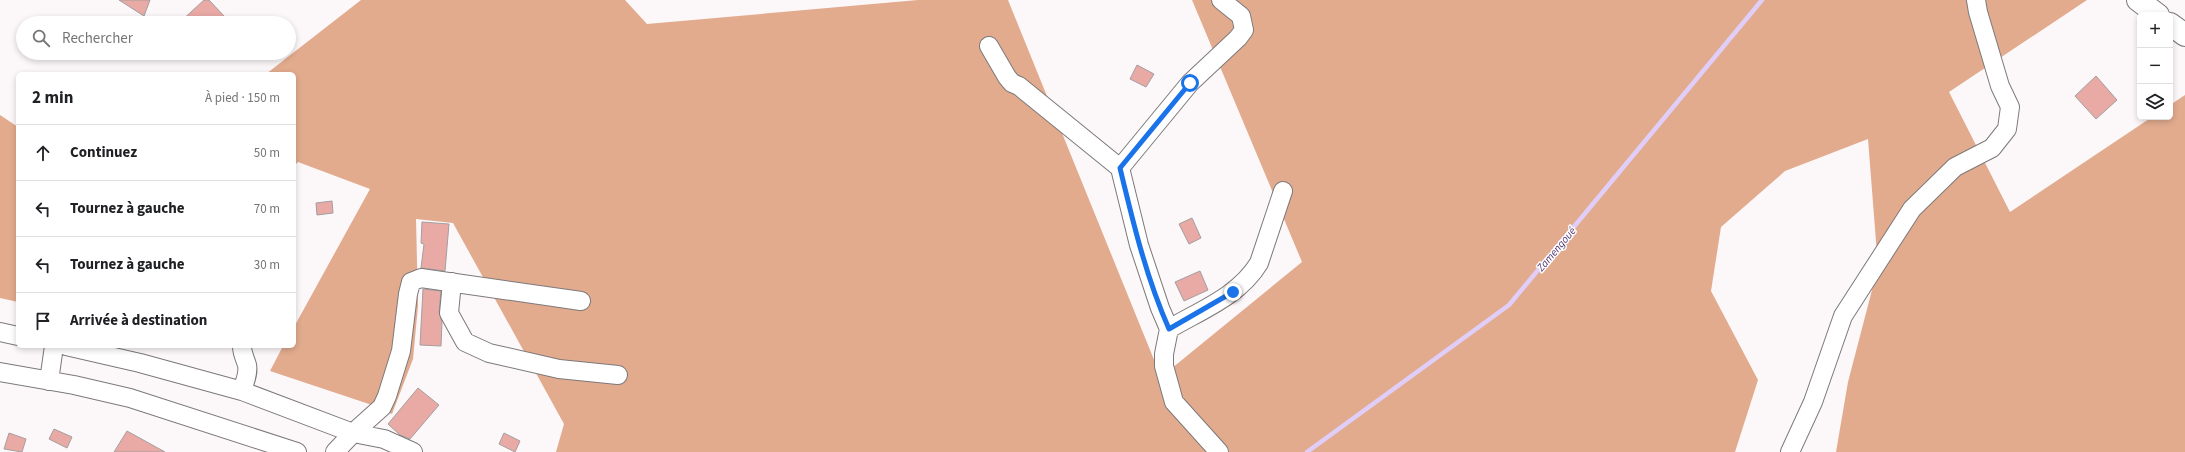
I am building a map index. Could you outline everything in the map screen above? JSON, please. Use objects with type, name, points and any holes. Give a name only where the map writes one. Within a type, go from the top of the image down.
[{"type":"street","points":[[1120,168],[1190,83],[1238,38],[1244,30],[1241,16],[1221,0]]},
{"type":"street","points":[[1790,452],[1813,402],[1843,316],[1912,209],[1954,167],[1992,148],[2007,130],[2010,107],[2000,86],[1978,12],[1976,0]]},
{"type":"street","points":[[2138,0],[2154,12]]},
{"type":"street","points":[[2173,26],[2185,35]]},
{"type":"street","points":[[989,46],[1012,83],[1019,86],[1120,168],[1139,245],[1160,308],[1169,329],[1164,354],[1164,366],[1174,402],[1219,452]]},
{"type":"street","points":[[1169,329],[1233,292],[1244,284],[1259,263],[1283,191]]},
{"type":"street","points":[[335,452],[353,433],[382,407],[387,396],[401,351],[408,294],[411,282],[421,278],[581,301]]},
{"type":"street","points":[[452,282],[448,313],[465,342],[489,353],[559,369],[618,375]]},
{"type":"street","points":[[0,332],[16,336]]},
{"type":"street","points":[[49,380],[54,348]]},
{"type":"street","points":[[75,348],[140,362],[242,391],[353,433],[384,439],[413,452]]},
{"type":"street","points":[[242,348],[247,374],[242,391]]},
{"type":"street","points":[[0,372],[49,380],[130,398],[297,452]]},
{"type":"shaded area","points":[[361,0],[625,0],[647,24],[918,0],[1008,0],[1161,377],[1302,262],[1192,0],[2087,0],[1949,92],[2010,212],[2148,120],[2173,120],[2173,103],[2185,95],[2185,452],[1836,452],[1848,382],[1878,267],[1868,139],[1785,171],[1721,227],[1711,291],[1758,380],[1735,452],[556,452],[564,424],[453,223],[416,219],[418,306],[413,359],[392,414],[372,405],[270,371],[282,348],[296,348],[296,323],[370,189],[298,162],[296,164],[296,72],[269,72],[284,60],[296,60],[296,51]]},
{"type":"shaded area","points":[[0,115],[16,126],[16,302],[0,298]]},
{"type":"building","points":[[119,0],[150,0],[144,16]]},
{"type":"building","points":[[204,0],[209,0],[224,16],[187,16]]},
{"type":"building","points":[[1137,65],[1154,74],[1146,87],[1130,79]]},
{"type":"building","points":[[2096,76],[2117,100],[2096,119],[2075,96]]},
{"type":"building","points":[[332,201],[333,213],[317,215],[316,203]]},
{"type":"building","points":[[1192,218],[1201,238],[1189,244],[1179,224]]},
{"type":"building","points":[[422,222],[449,224],[445,271],[421,268],[424,244],[421,243]]},
{"type":"building","points":[[1200,271],[1208,290],[1184,301],[1175,282]]},
{"type":"building","points":[[423,289],[441,291],[439,312],[442,322],[441,346],[420,345]]},
{"type":"building","points":[[418,388],[439,405],[410,439],[400,435],[388,424]]},
{"type":"building","points":[[54,429],[72,437],[67,448],[49,439]]},
{"type":"building","points":[[127,431],[165,452],[114,452]]},
{"type":"building","points":[[9,433],[26,439],[22,452],[4,449]]},
{"type":"building","points":[[504,433],[520,441],[515,452],[499,444]]},
{"type":"waterway","name":"Zamengoué","points":[[1307,452],[1509,305],[1762,0]]},
{"type":"route","points":[[1190,83],[1120,168],[1139,245],[1160,308],[1169,329],[1233,292]]}]
